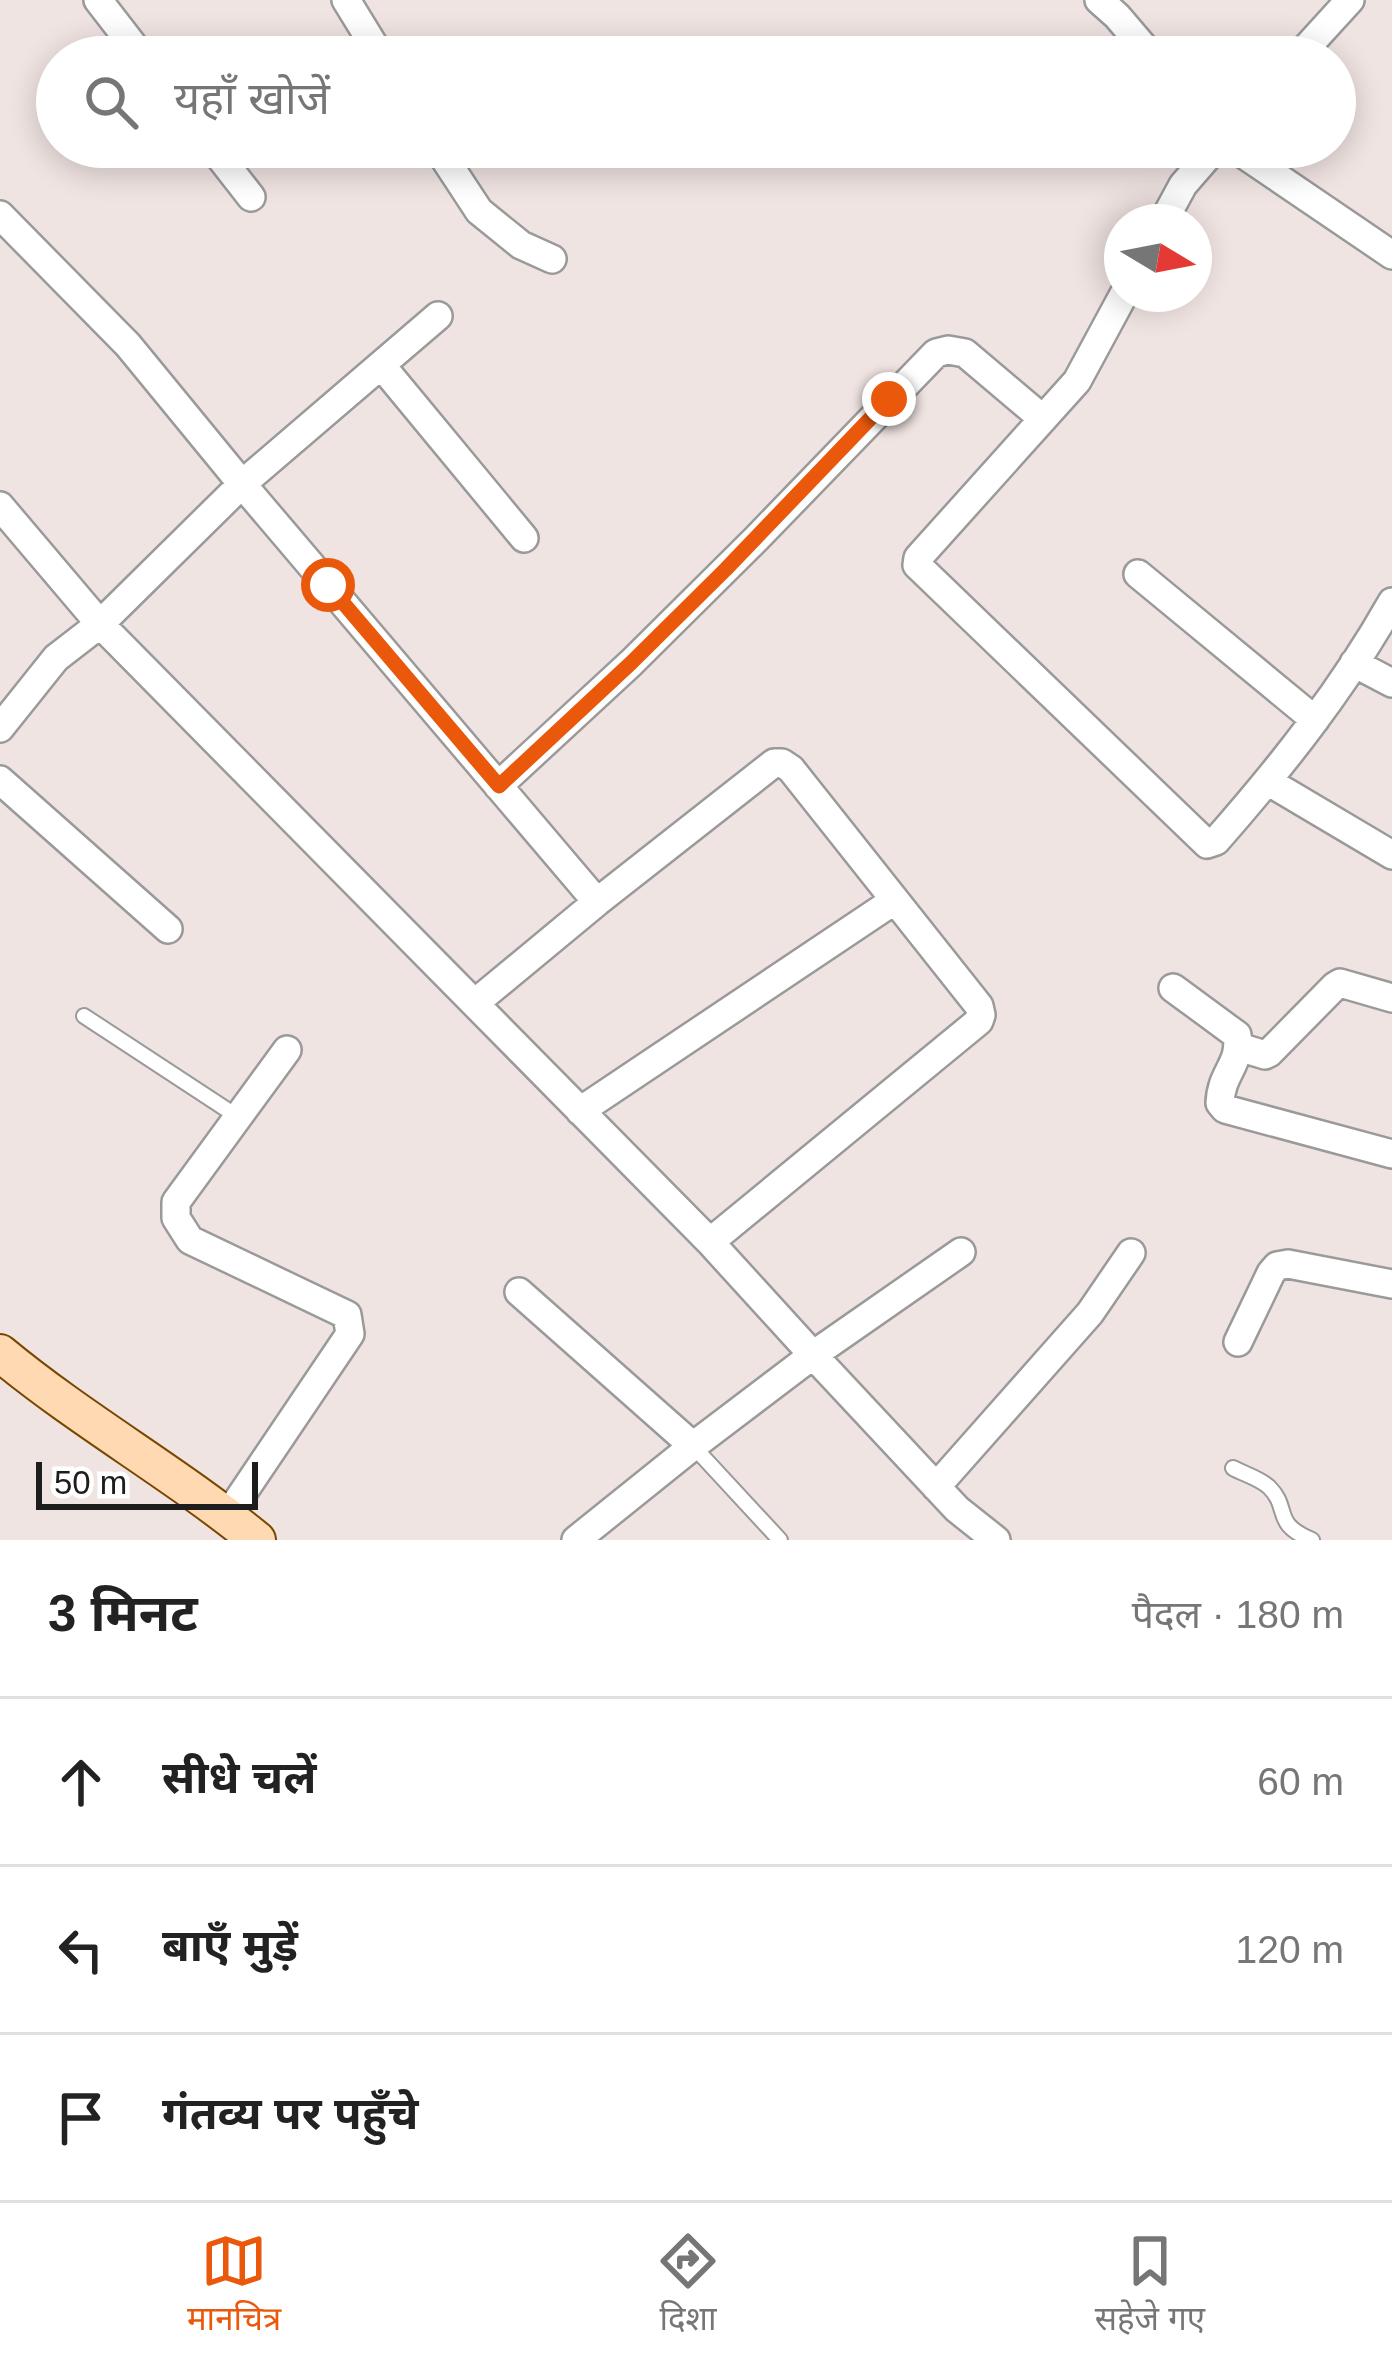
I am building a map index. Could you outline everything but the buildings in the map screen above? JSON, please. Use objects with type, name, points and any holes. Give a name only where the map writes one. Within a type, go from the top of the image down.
[{"type":"street","points":[[98,0],[126,36]]},
{"type":"street","points":[[346,0],[368,36]]},
{"type":"street","points":[[1099,0],[1134,36]]},
{"type":"street","points":[[1317,36],[1350,0]]},
{"type":"street","points":[[228,168],[251,197]]},
{"type":"street","points":[[450,168],[478,211],[521,245],[552,259]]},
{"type":"street","points":[[1173,204],[1198,168]]},
{"type":"street","points":[[1264,168],[1392,255]]},
{"type":"street","points":[[0,215],[128,345],[597,902]]},
{"type":"street","points":[[1114,312],[1077,381],[918,558],[917,566],[1207,844],[1216,842],[1269,782],[1392,602]]},
{"type":"street","points":[[0,728],[56,658],[100,624],[242,484],[438,316]]},
{"type":"street","points":[[499,786],[758,538],[936,352],[965,353],[1043,418]]},
{"type":"street","points":[[381,365],[524,538]]},
{"type":"street","points":[[0,506],[100,624],[710,1242],[935,1487],[996,1540]]},
{"type":"street","points":[[1138,574],[1315,720]]},
{"type":"street","points":[[1354,663],[1392,683]]},
{"type":"street","points":[[475,1004],[774,763],[791,770],[979,1006],[981,1015],[979,1022],[710,1242]]},
{"type":"street","points":[[0,780],[168,929]]},
{"type":"street","points":[[1269,782],[1392,855]]},
{"type":"street","points":[[580,1111],[895,900]]},
{"type":"street","points":[[1239,1046],[1269,1053],[1340,983],[1392,998]]},
{"type":"street","points":[[1173,988],[1237,1035],[1238,1055],[1221,1085],[1220,1103],[1226,1109],[1392,1154]]},
{"type":"street","points":[[228,1516],[350,1334],[347,1316],[190,1240],[176,1218],[176,1202],[287,1050]]},
{"type":"street","points":[[576,1540],[813,1355],[961,1252]]},
{"type":"street","points":[[935,1487],[1090,1313],[1131,1253]]},
{"type":"street","points":[[1238,1342],[1277,1266],[1288,1264],[1392,1284]]},
{"type":"street","points":[[519,1292],[693,1446]]},
{"type":"street","points":[[0,1353],[46,1391],[257,1540]]},
{"type":"lane","points":[[84,1016],[238,1117]]},
{"type":"lane","points":[[693,1446],[780,1540]]},
{"type":"lane","points":[[1233,1468],[1265,1484],[1275,1495],[1287,1525],[1312,1540]]},
{"type":"route","points":[[328,585],[499,786],[758,538],[889,399]]}]
